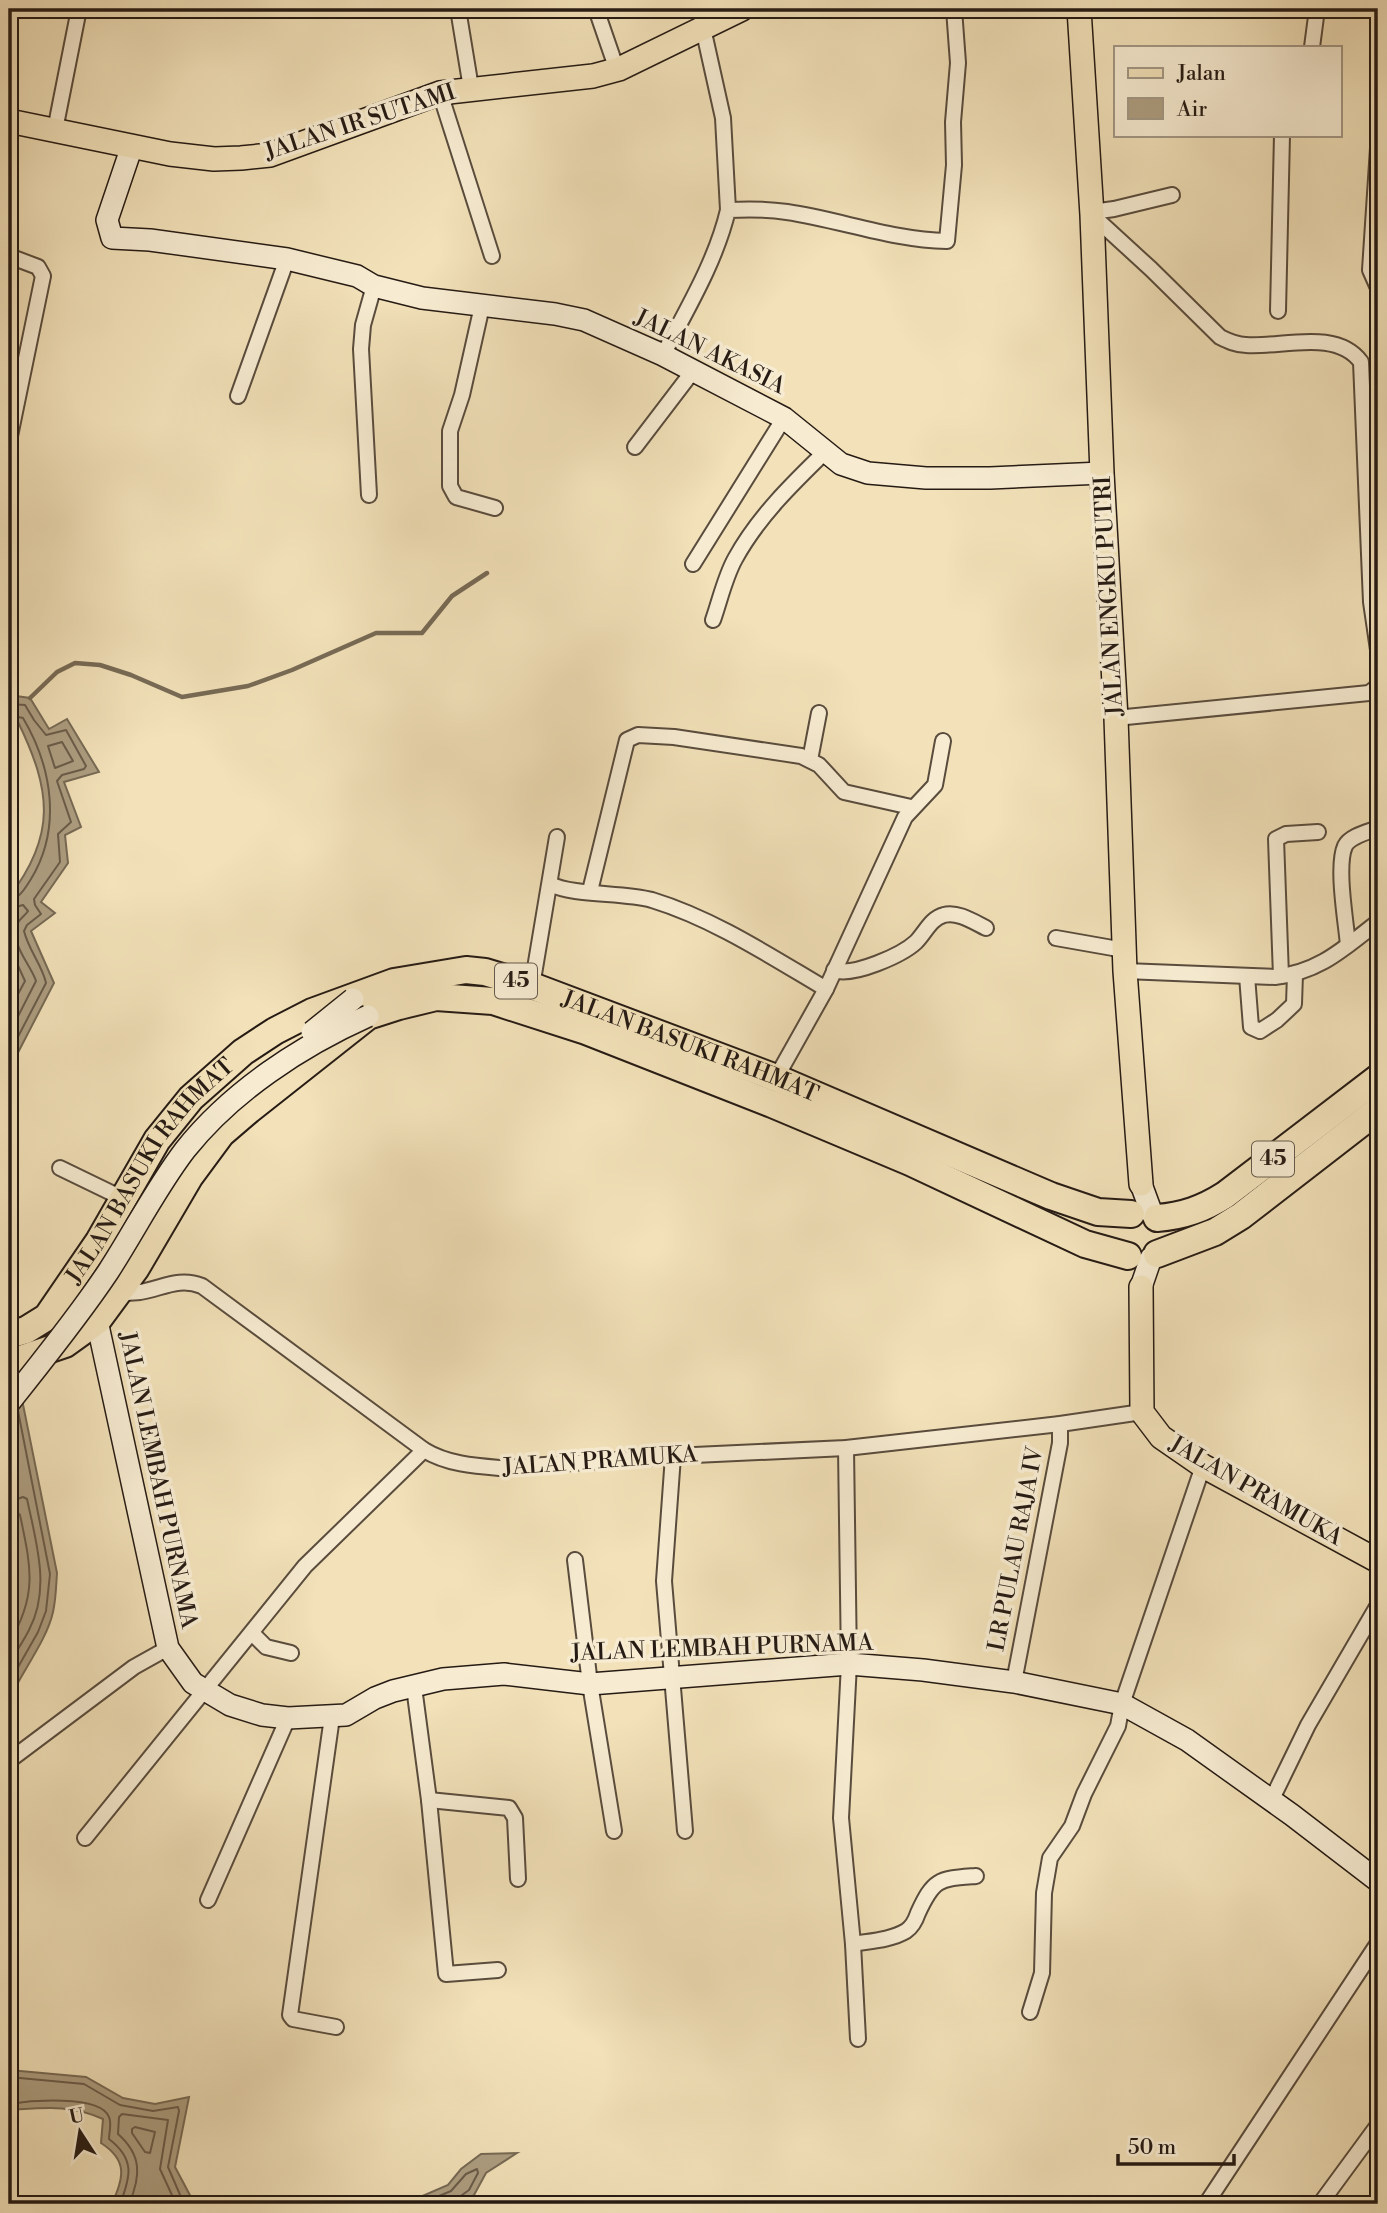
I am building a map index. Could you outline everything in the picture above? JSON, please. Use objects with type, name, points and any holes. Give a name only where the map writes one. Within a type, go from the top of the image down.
[{"type":"highway","name":"JALAN BASUKI RAHMAT","points":[[15,1362],[65,1344],[97,1321],[117,1297],[190,1175],[221,1135],[360,1007],[394,982],[466,970],[485,972],[532,986],[1085,1244],[1142,1257]]},
{"type":"highway","name":"JALAN BASUKI RAHMAT","points":[[13,1335],[47,1317],[124,1199],[157,1140],[191,1098],[243,1052],[275,1031],[312,1012],[399,1006],[436,997],[483,1000],[586,1031],[641,1039],[776,1077],[1051,1196],[1098,1212],[1144,1215],[1186,1214],[1205,1208],[1378,1078]]},
{"type":"highway","name":"45","points":[[1142,1257],[1215,1232],[1241,1216],[1378,1110]]},
{"type":"highway","points":[[1144,1215],[1165,1234],[1162,1248],[1142,1257],[1122,1251],[1117,1237],[1122,1221],[1144,1215]]},
{"type":"main road","name":"JALAN IR SUTAMI","points":[[9,121],[170,154],[214,159],[270,155],[440,93],[575,78],[617,70],[742,9]]},
{"type":"main road","name":"JALAN ENGKU PUTRI","points":[[1079,9],[1092,213],[1125,960],[1141,1184]]},
{"type":"main road","points":[[1141,1287],[1142,1412]]},
{"type":"main road","name":"JALAN PRAMUKA","points":[[1142,1412],[1161,1437],[1203,1466],[1378,1561]]},
{"type":"street","points":[[55,130],[79,9]]},
{"type":"street","points":[[458,9],[471,88]]},
{"type":"street","points":[[596,9],[617,70]]},
{"type":"street","points":[[728,210],[787,212],[891,235],[947,242],[958,62],[954,9]]},
{"type":"street","points":[[1312,46],[1317,9]]},
{"type":"street","points":[[663,355],[705,272],[728,210],[723,118],[703,28]]},
{"type":"street","points":[[440,93],[492,256]]},
{"type":"street","points":[[1278,311],[1282,136]]},
{"type":"street","name":"JALAN AKASIA","points":[[132,146],[107,220],[112,238],[150,240],[287,259],[357,276],[374,286],[432,300],[555,313],[584,320],[663,355],[784,418],[842,464],[854,470],[896,476],[990,478],[1102,473]]},
{"type":"street","points":[[1378,148],[1370,270],[1378,288]]},
{"type":"street","points":[[1092,213],[1172,195]]},
{"type":"street","points":[[1092,213],[1220,337],[1247,346],[1308,341],[1338,346],[1350,351],[1361,362],[1371,406],[1374,525],[1371,602],[1378,650]]},
{"type":"street","points":[[9,256],[38,267],[43,276],[9,441]]},
{"type":"street","points":[[239,396],[287,259]]},
{"type":"street","points":[[369,495],[361,349],[363,325],[374,286]]},
{"type":"street","points":[[482,306],[463,395],[451,425],[450,486],[456,497],[495,508]]},
{"type":"street","points":[[635,447],[693,371]]},
{"type":"street","points":[[693,564],[784,418]]},
{"type":"street","points":[[713,620],[733,561],[780,496],[826,451]]},
{"type":"street","points":[[1116,718],[1369,693],[1378,686]]},
{"type":"street","points":[[810,760],[819,713]]},
{"type":"street","points":[[590,891],[627,740],[632,736],[674,737],[802,756],[819,765],[844,792],[911,807]]},
{"type":"street","points":[[776,1077],[826,989],[905,817],[911,807],[935,785],[943,741]]},
{"type":"street","points":[[1348,945],[1341,871],[1345,845],[1352,839],[1378,828]]},
{"type":"street","points":[[1247,976],[1251,1027],[1260,1031],[1294,1004],[1288,975],[1276,839],[1286,834],[1318,832]]},
{"type":"street","points":[[532,986],[557,837]]},
{"type":"street","points":[[550,884],[650,900],[692,914],[749,943],[826,989]]},
{"type":"street","points":[[834,970],[846,973],[855,971],[904,950],[914,944],[932,922],[943,915],[961,917],[986,928]]},
{"type":"street","points":[[1056,938],[1125,960],[1247,976],[1288,975],[1319,965],[1378,922]]},
{"type":"street","points":[[9,1386],[83,1291],[178,1145],[198,1121],[240,1082],[323,1025],[360,1007]]},
{"type":"street","points":[[9,1403],[79,1312],[185,1151],[253,1085],[328,1034],[360,1007]]},
{"type":"street","points":[[60,1168],[124,1199]]},
{"type":"street","points":[[1141,1184],[1144,1215]]},
{"type":"street","points":[[1141,1287],[1142,1257]]},
{"type":"street","name":"JALAN PRAMUKA","points":[[117,1297],[124,1292],[140,1292],[177,1282],[191,1282],[202,1286],[424,1450],[449,1461],[474,1466],[500,1468],[846,1448],[1142,1412]]},
{"type":"street","name":"JALAN LEMBAH PURNAMA","points":[[97,1321],[168,1648],[193,1683],[230,1705],[261,1715],[288,1718],[332,1717],[346,1715],[393,1691],[443,1679],[504,1674],[590,1684],[849,1664],[1014,1682],[1122,1704],[1187,1740],[1378,1881]]},
{"type":"street","name":"LR PULAU RAJA IV","points":[[1014,1682],[1060,1443],[1060,1424]]},
{"type":"street","points":[[846,1448],[849,1664],[841,1818],[853,1944],[858,2039]]},
{"type":"street","points":[[85,1838],[305,1566],[424,1450]]},
{"type":"street","points":[[673,1456],[664,1581],[685,1831]]},
{"type":"street","points":[[1030,2012],[1042,1973],[1044,1894],[1050,1858],[1072,1826],[1084,1794],[1118,1726],[1122,1704],[1203,1466]]},
{"type":"street","points":[[575,1560],[590,1684],[614,1831]]},
{"type":"street","points":[[1271,1801],[1308,1725],[1378,1605]]},
{"type":"street","points":[[252,1633],[265,1647],[291,1653]]},
{"type":"street","points":[[10,1760],[134,1667],[168,1648]]},
{"type":"street","points":[[414,1687],[429,1800],[446,1974],[498,1970]]},
{"type":"street","points":[[332,1717],[290,2015],[293,2019],[336,2027]]},
{"type":"street","points":[[208,1900],[288,1718]]},
{"type":"street","points":[[429,1800],[509,1808],[515,1818],[518,1879]]},
{"type":"street","points":[[853,1944],[890,1937],[906,1930],[916,1920],[931,1887],[947,1878],[976,1876]]},
{"type":"street","points":[[1206,2204],[1378,1943]]},
{"type":"street","points":[[1320,2204],[1378,2125]]},
{"type":"water","points":[[9,697],[30,698],[49,729],[67,719],[99,772],[64,782],[81,827],[65,835],[68,863],[41,902],[55,913],[31,931],[54,983],[9,1070],[9,897],[35,853],[42,832],[44,812],[37,769],[29,746],[18,722],[9,722]]},
{"type":"water","points":[[9,1335],[57,1573],[50,1623],[9,1700],[9,1490],[12,1485],[9,1457]]},
{"type":"water","points":[[9,2070],[86,2077],[123,2098],[155,2104],[189,2097],[175,2167],[192,2199],[191,2204],[112,2204],[121,2171],[116,2156],[101,2143],[103,2119],[68,2109],[9,2110]]},
{"type":"water","points":[[517,2153],[486,2173],[474,2195],[460,2204],[404,2204],[448,2185],[461,2169],[481,2154]]},
{"type":"waterway","points":[[30,698],[57,672],[75,663],[100,665],[182,697],[248,686],[376,633],[422,633],[452,596],[487,573]]}]
